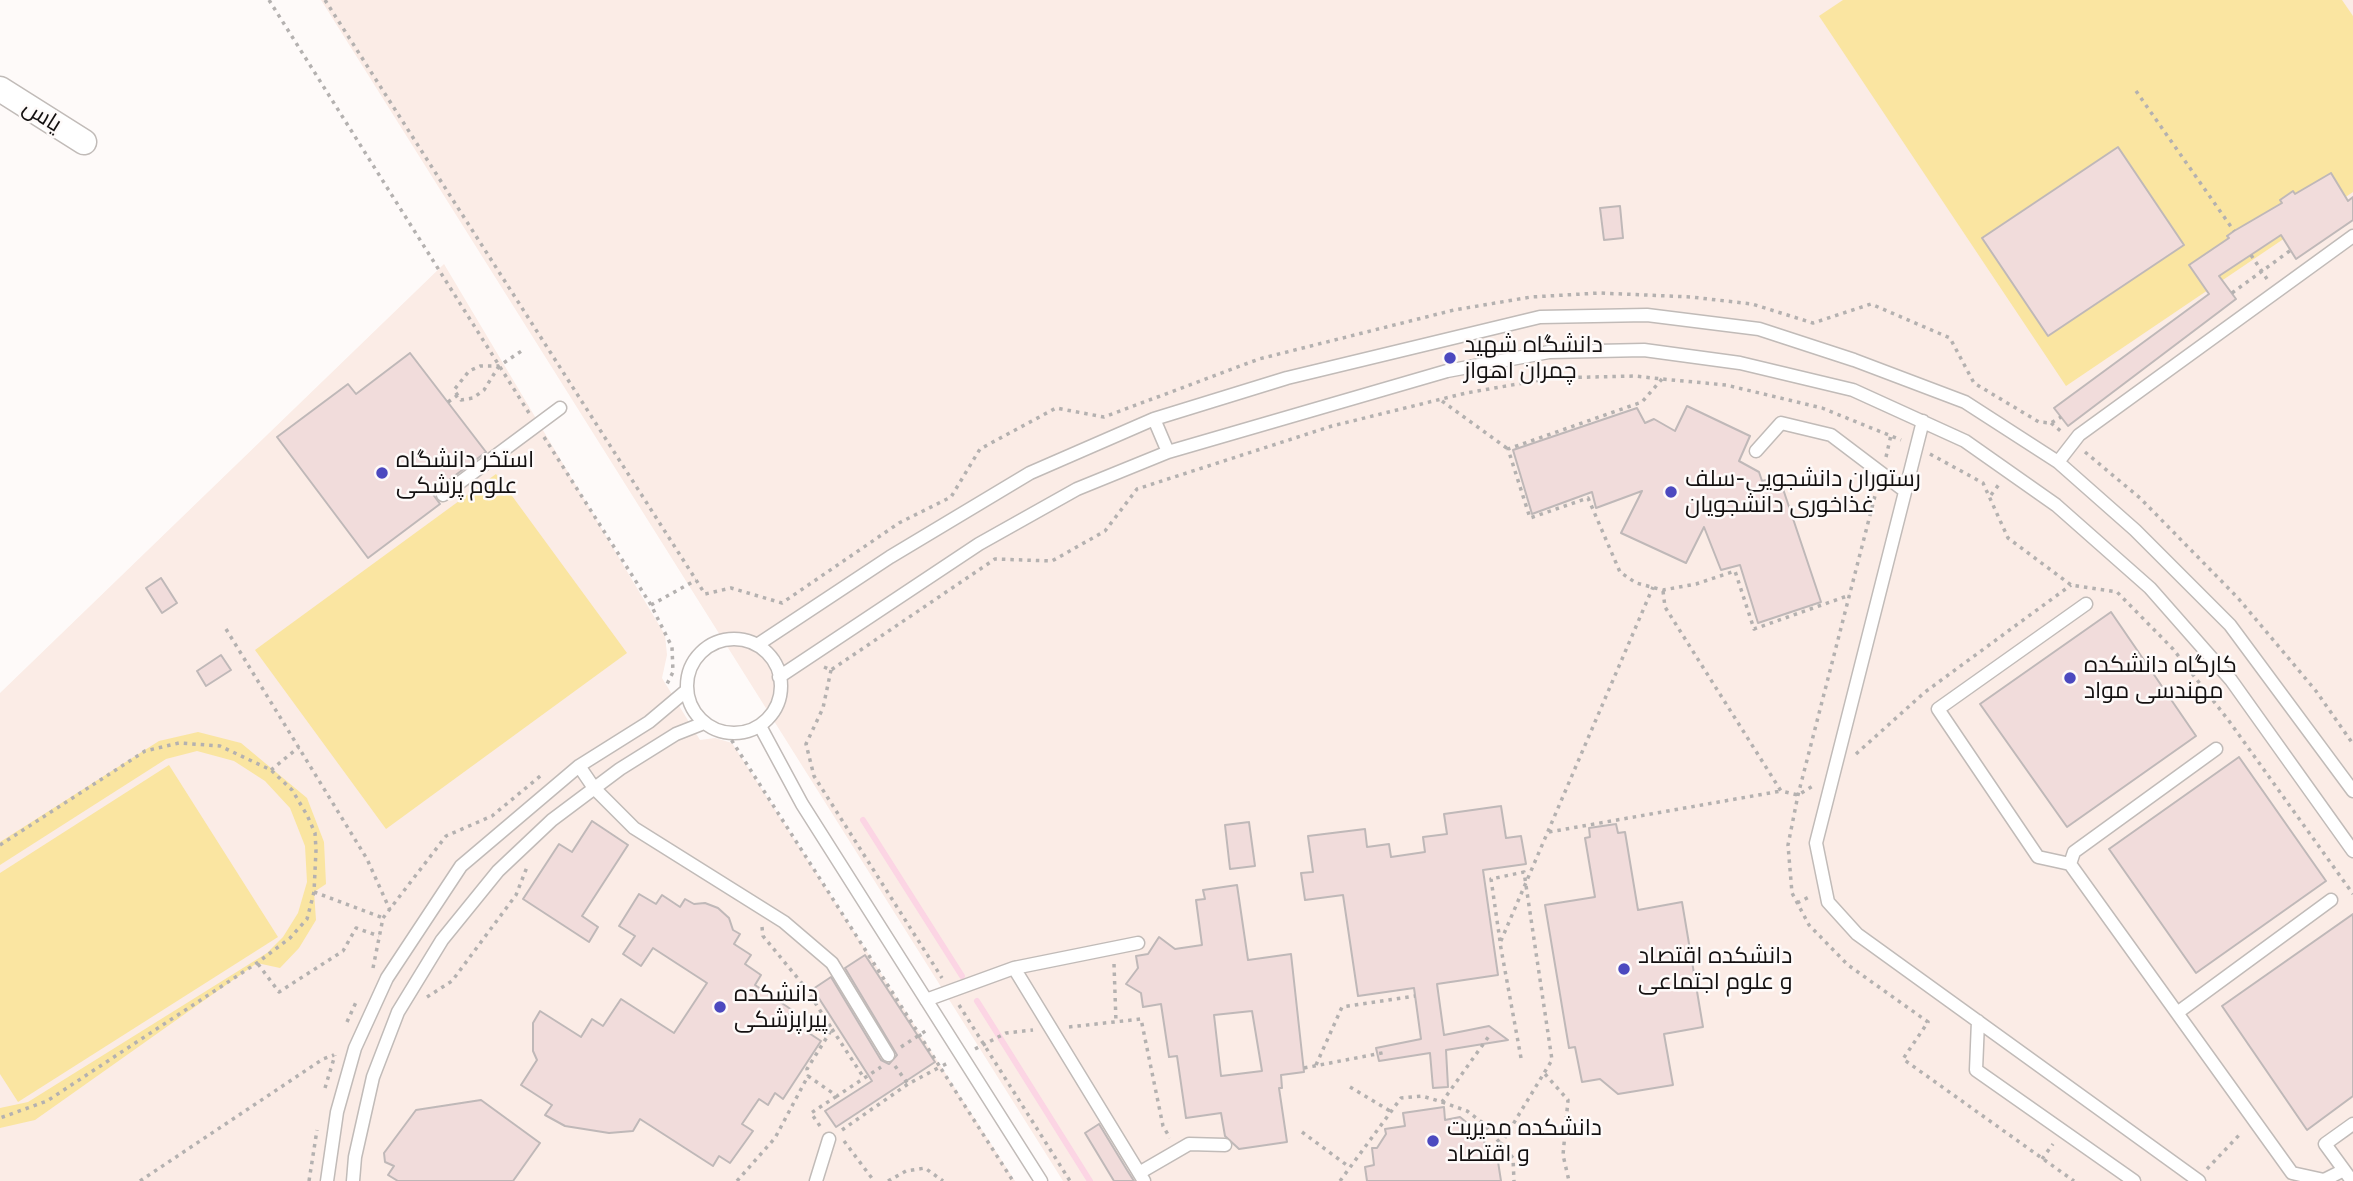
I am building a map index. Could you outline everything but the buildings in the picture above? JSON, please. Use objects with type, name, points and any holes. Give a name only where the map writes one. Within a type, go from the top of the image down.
[{"type":"street","name":"یاس","points":[[0,89],[84,142]]},
{"type":"lane","points":[[2058,462],[2074,442],[2275,290],[2353,236]]},
{"type":"lane","points":[[757,646],[890,557],[1030,473],[1154,419],[1287,378],[1540,317],[1647,315],[1759,330],[1854,360],[1965,402],[2058,462],[2135,530],[2230,625],[2353,791]]},
{"type":"lane","points":[[779,677],[979,544],[1077,489],[1168,452],[1447,371],[1549,352],[1644,351],[1740,363],[1853,390],[1965,441],[2056,505],[2150,587],[2231,680],[2353,851]]},
{"type":"lane","points":[[443,495],[560,408]]},
{"type":"lane","points":[[1154,419],[1168,452]]},
{"type":"lane","points":[[1923,421],[1816,844],[1828,902],[1850,926],[2198,1180]]},
{"type":"lane","points":[[1756,451],[1781,423],[1831,435],[1905,491]]},
{"type":"lane","points":[[2086,604],[1938,709],[2038,857],[2070,864],[2292,1173],[2324,1180],[2348,1176],[2325,1144],[2353,1124]]},
{"type":"lane","points":[[726,640],[742,640],[757,646],[770,656],[779,677],[779,701],[771,716],[760,726],[746,732],[727,733],[704,723],[694,712],[687,690],[690,669],[698,655],[711,645],[726,640]]},
{"type":"lane","points":[[327,1181],[337,1112],[355,1048],[387,978],[461,866],[579,766],[649,722],[687,690]]},
{"type":"lane","points":[[353,1181],[355,1157],[373,1077],[398,1012],[442,940],[498,871],[552,820],[594,788],[676,734],[704,723]]},
{"type":"lane","points":[[760,726],[802,804],[1041,1181]]},
{"type":"lane","points":[[2070,864],[2074,852],[2216,749]]},
{"type":"lane","points":[[579,766],[594,788],[634,828],[784,922],[832,963],[888,1055]]},
{"type":"lane","points":[[2177,1013],[2331,900]]},
{"type":"lane","points":[[926,1000],[1014,968],[1138,943]]},
{"type":"lane","points":[[1014,968],[1141,1177],[1189,1144],[1226,1144]]},
{"type":"lane","points":[[1978,1021],[1976,1070],[2134,1181]]},
{"type":"lane","points":[[816,1181],[830,1139]]},
{"type":"path","points":[[269,0],[651,605],[672,647],[673,672],[664,689]]},
{"type":"path","points":[[325,0],[705,594],[731,588],[782,603],[899,523],[951,497],[980,449],[1056,408],[1104,417],[1259,359],[1454,310],[1531,297],[1599,293],[1691,297],[1752,304],[1813,323],[1871,304],[1950,338],[1974,383],[2039,422],[2052,423],[2140,498],[2238,598],[2316,691],[2353,744]]},
{"type":"path","points":[[2136,91],[2234,231]]},
{"type":"path","points":[[2232,293],[2291,250]]},
{"type":"path","points":[[2251,255],[2275,290]]},
{"type":"path","points":[[499,366],[480,366],[469,371],[454,390],[461,400],[473,398],[484,390],[499,366],[523,350]]},
{"type":"path","points":[[1070,1181],[814,776],[806,744],[823,708],[831,670],[995,559],[1052,561],[1105,531],[1137,489],[1332,426],[1440,400],[1552,378],[1635,376],[1726,385],[1822,408],[1891,435],[1983,483],[2008,538],[2071,585],[2117,592],[2173,649],[2230,721],[2353,894]]},
{"type":"path","points":[[1507,449],[1642,402],[1662,379]]},
{"type":"path","points":[[448,402],[458,395]]},
{"type":"path","points":[[1440,400],[1507,449],[1530,518],[1588,498],[1620,572],[1636,583],[1663,590],[1696,584],[1735,571],[1754,629],[1850,596]]},
{"type":"path","points":[[2052,423],[2061,416]]},
{"type":"path","points":[[1891,435],[1788,845],[1792,893],[1809,925],[1848,965],[1928,1023],[1903,1059],[2074,1181]]},
{"type":"path","points":[[651,605],[696,580]]},
{"type":"path","points":[[1500,943],[1653,587]]},
{"type":"path","points":[[226,629],[367,859],[390,910]]},
{"type":"path","points":[[806,660],[831,670]]},
{"type":"path","points":[[727,733],[1013,1181]]},
{"type":"path","points":[[0,845],[145,751],[179,743],[220,746],[271,770],[292,790],[315,833],[314,892],[307,919],[290,938],[257,963],[47,1101],[0,1118]]},
{"type":"path","points":[[271,770],[299,747]]},
{"type":"path","points":[[372,972],[383,918],[446,836],[492,816],[551,768]]},
{"type":"path","points":[[1548,832],[1781,791]]},
{"type":"path","points":[[424,1000],[452,981],[516,895],[528,864]]},
{"type":"path","points":[[1501,1144],[1552,1060],[1524,872],[1492,879],[1500,943],[1521,1058]]},
{"type":"path","points":[[314,892],[383,918]]},
{"type":"path","points":[[760,907],[762,936],[805,987],[864,1078]]},
{"type":"path","points":[[257,963],[279,992],[343,951],[356,929],[379,936]]},
{"type":"path","points":[[1113,948],[1116,1021]]},
{"type":"path","points":[[343,1033],[362,992]]},
{"type":"path","points":[[1316,1065],[1342,1007],[1415,996]]},
{"type":"path","points":[[874,1181],[838,1133],[908,1084],[1006,1033],[1116,1021],[1141,1019],[1163,1126],[1177,1151]]},
{"type":"path","points":[[888,1055],[940,1022]]},
{"type":"path","points":[[737,1181],[775,1138],[808,1076],[807,1069],[832,1029]]},
{"type":"path","points":[[1442,1102],[1489,1036]]},
{"type":"path","points":[[324,1092],[339,1044]]},
{"type":"path","points":[[1304,1068],[1388,1052]]},
{"type":"path","points":[[140,1181],[311,1067],[334,1055]]},
{"type":"path","points":[[830,1139],[811,1113],[891,1060],[908,1084]]},
{"type":"path","points":[[1544,1073],[1568,1100],[1563,1156],[1569,1181]]},
{"type":"path","points":[[808,1076],[837,1096]]},
{"type":"path","points":[[1350,1087],[1390,1111]]},
{"type":"path","points":[[1340,1181],[1401,1098],[1422,1096],[1467,1111],[1483,1123],[1513,1158],[1514,1181]]},
{"type":"path","points":[[2198,1180],[2253,1120]]},
{"type":"path","points":[[309,1181],[317,1128]]},
{"type":"path","points":[[1302,1132],[1349,1167]]},
{"type":"path","points":[[888,1181],[906,1171],[925,1168],[943,1181]]},
{"type":"shaded area","name":"دانشگاه شهید چمران اهواز","points":[[321,0],[2353,0],[2353,1181],[1063,1181]]},
{"type":"shaded area","points":[[1843,0],[2342,0],[2353,16],[2353,192],[2066,386],[1819,16]]},
{"type":"shaded area","points":[[444,264],[665,635],[667,655],[662,678],[700,740],[715,738],[732,743],[1015,1181],[0,1181],[0,693]]},
{"type":"shaded area","points":[[496,474],[627,653],[386,829],[255,650]]},
{"type":"shaded area","points":[[198,732],[241,743],[307,798],[324,842],[326,884],[314,892],[316,920],[299,948],[280,968],[257,963],[35,1120],[0,1128],[0,1108],[28,1102],[267,953],[283,937],[298,913],[307,882],[305,846],[290,808],[265,781],[234,761],[197,751],[166,759],[0,865],[0,842],[159,741]]},
{"type":"shaded area","points":[[169,765],[278,937],[18,1102],[0,1074],[0,873]]},
{"type":"waterway","points":[[863,820],[962,976]]},
{"type":"waterway","points":[[977,1001],[1090,1181]]},
{"type":"place","name":"دانشگاه شهید چمران اهواز","points":[[1450,358]]},
{"type":"place","name":"استخر دانشگاه علوم پزشکی","points":[[382,473]]},
{"type":"place","name":"رستوران دانشجویی-سلف غذاخوری دانشجویان","points":[[1671,492]]},
{"type":"place","name":"کارگاه دانشکده مهندسی مواد","points":[[2070,678]]},
{"type":"place","name":"دانشکده اقتصاد و علوم اجتماعی","points":[[1624,969]]},
{"type":"place","name":"دانشکده پیراپزشکی","points":[[720,1007]]},
{"type":"place","name":"دانشکده مدیریت و اقتصاد","points":[[1433,1141]]}]
